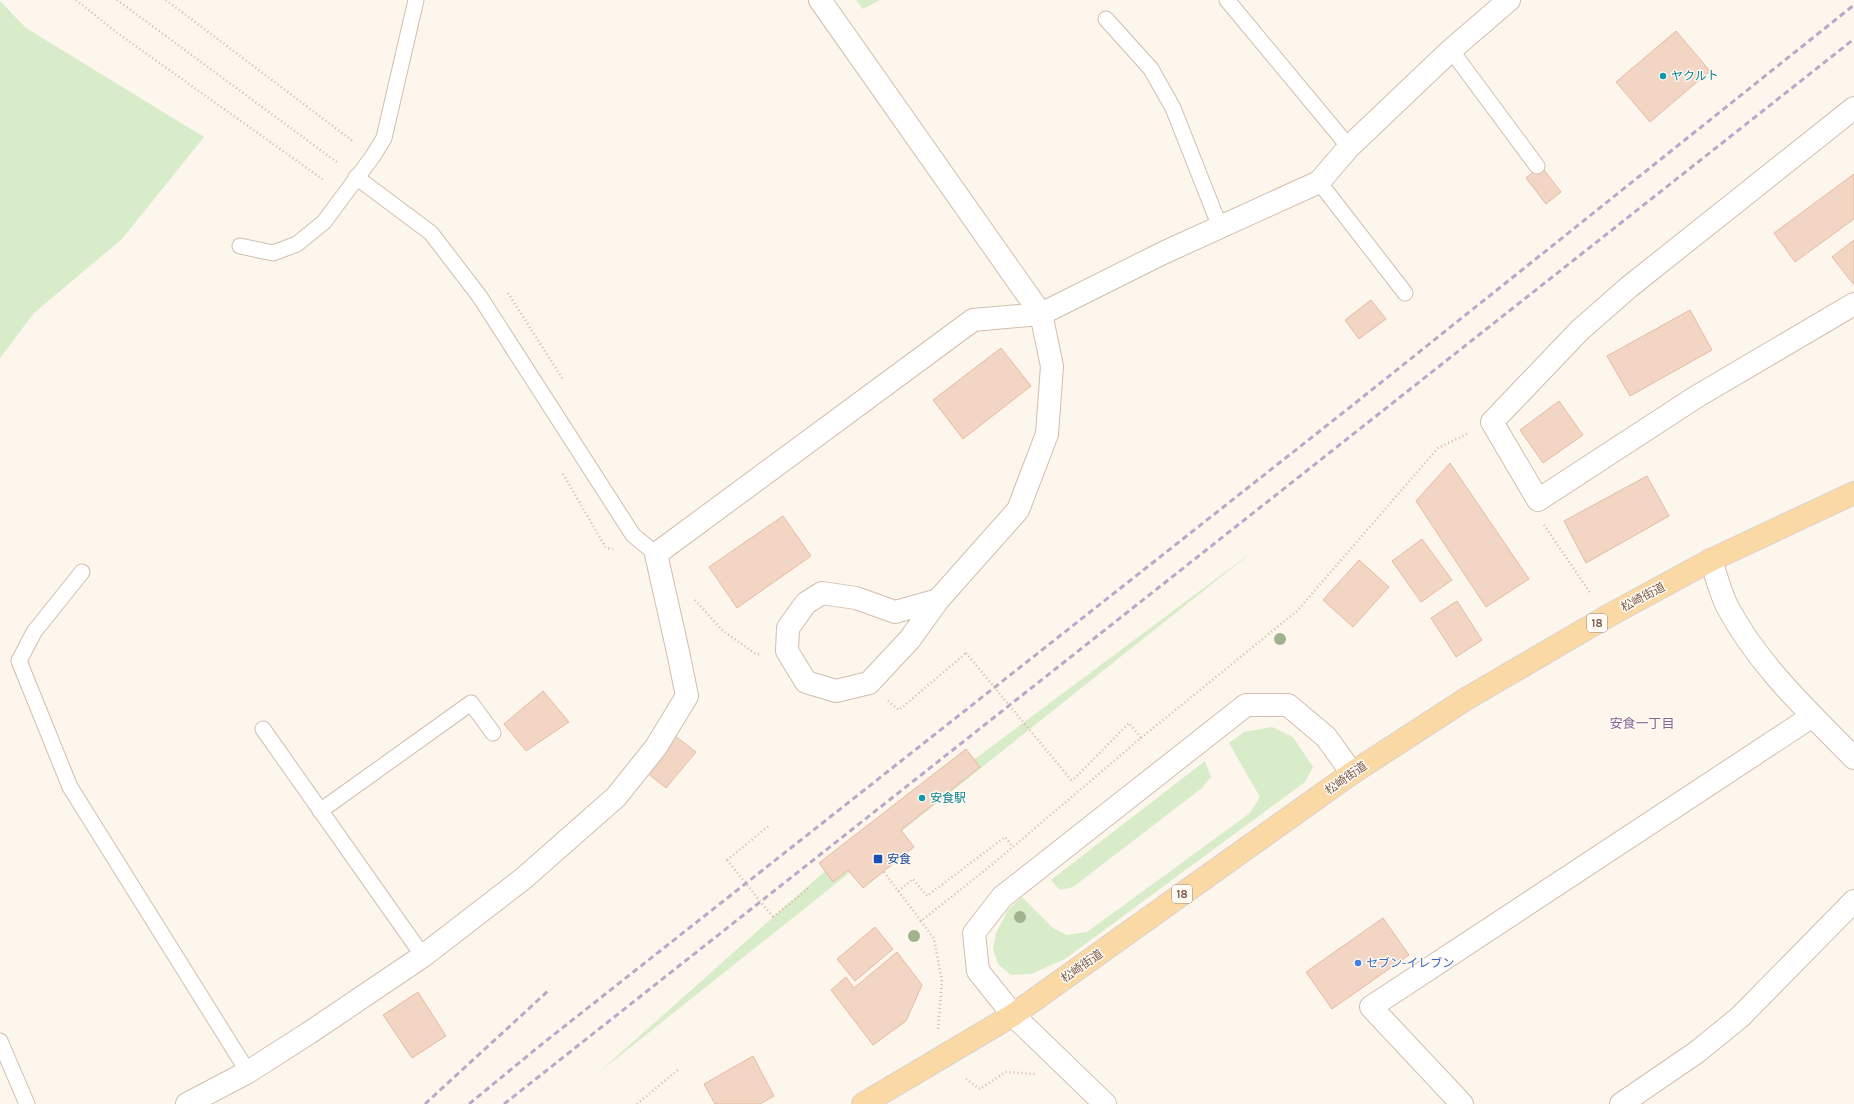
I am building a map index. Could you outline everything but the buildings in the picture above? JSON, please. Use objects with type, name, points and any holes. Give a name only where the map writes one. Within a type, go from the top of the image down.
[{"type":"main road","name":"松崎街道","points":[[863,1104],[1013,1015],[1352,774],[1466,699],[1608,616],[1711,560],[1854,493]]},
{"type":"street","points":[[820,0],[1041,314],[1052,366],[1047,434],[1018,510],[938,600],[910,638],[869,682],[836,691],[806,682],[787,651],[788,628],[806,604],[822,593],[856,598],[895,612],[938,600]]},
{"type":"street","points":[[186,1104],[248,1072],[309,1033],[422,956],[524,878],[616,797],[656,747],[687,696],[656,554],[973,320],[1041,314],[1164,253],[1318,182],[1350,147],[1451,50],[1506,1]]},
{"type":"street","points":[[1854,108],[1629,287],[1580,330],[1492,422],[1538,500],[1696,397],[1854,304]]},
{"type":"street","points":[[1711,560],[1727,606],[1756,652],[1811,717],[1854,758]]},
{"type":"street","points":[[1105,1104],[1013,1015],[978,970],[974,933],[1002,897],[1246,705],[1288,705],[1326,737],[1352,774]]},
{"type":"street","points":[[1462,1104],[1370,1007],[1811,717]]},
{"type":"street","points":[[1621,1104],[1697,1052],[1740,1017],[1854,901]]},
{"type":"lane","points":[[240,246],[273,253],[297,244],[324,222],[373,156],[384,138],[416,0]]},
{"type":"lane","points":[[1227,0],[1350,147]]},
{"type":"lane","points":[[1106,19],[1151,69],[1173,108],[1220,227]]},
{"type":"lane","points":[[1451,50],[1537,166]]},
{"type":"lane","points":[[356,177],[431,233],[480,297],[633,534],[656,554]]},
{"type":"lane","points":[[1318,182],[1405,293]]},
{"type":"lane","points":[[82,572],[34,632],[19,661],[70,787],[248,1072]]},
{"type":"lane","points":[[320,811],[471,703],[493,733]]},
{"type":"lane","points":[[263,729],[422,956]]},
{"type":"lane","points":[[0,1041],[27,1104]]},
{"type":"path","points":[[76,0],[116,32],[345,194]]},
{"type":"path","points":[[117,0],[356,177]]},
{"type":"path","points":[[921,921],[1013,847],[1141,738],[1297,611],[1438,448],[1492,422]]},
{"type":"path","points":[[562,472],[606,548],[656,554]]},
{"type":"path","points":[[1538,500],[1543,524],[1595,599]]},
{"type":"path","points":[[692,596],[723,631],[756,654],[787,651]]},
{"type":"path","points":[[869,682],[899,710],[966,653],[1072,781],[1130,724],[1141,738]]},
{"type":"path","points":[[770,825],[727,860],[773,917],[810,887]]},
{"type":"path","points":[[898,891],[913,879],[927,896],[1005,837],[1013,847]]},
{"type":"path","points":[[884,872],[934,939],[942,981],[938,1030],[939,1034]]},
{"type":"path","points":[[638,1104],[679,1069]]},
{"type":"path","points":[[966,1079],[980,1089],[1005,1072],[1040,1074]]},
{"type":"green space","points":[[856,0],[880,0],[863,9]]},
{"type":"green space","points":[[0,1],[26,28],[204,137],[122,239],[34,313],[0,358]]},
{"type":"green space","points":[[1256,549],[598,1073],[825,871]]},
{"type":"green space","points":[[1272,727],[1293,737],[1313,767],[1305,782],[1065,959],[1031,974],[1011,975],[998,964],[993,949],[996,933],[1008,910],[1022,897],[1053,928],[1067,935],[1087,932],[1250,813],[1260,797],[1229,743],[1244,732]]},
{"type":"green space","points":[[1205,761],[1211,777],[1202,788],[1073,887],[1060,890],[1051,880]]},
{"type":"railway","points":[[469,1104],[542,1044],[1349,408],[1854,5]]},
{"type":"railway","points":[[504,1104],[1854,39]]},
{"type":"railway","points":[[425,1104],[548,991]]},
{"type":"place","name":"ヤクルト","points":[[1663,76]]},
{"type":"place","name":"安食駅","points":[[922,798]]},
{"type":"place","name":"安食","points":[[878,859]]},
{"type":"place","name":"セブン-イレブン","points":[[1358,963]]},
{"type":"district","name":"安食一丁目","points":[[1642,723]]}]
